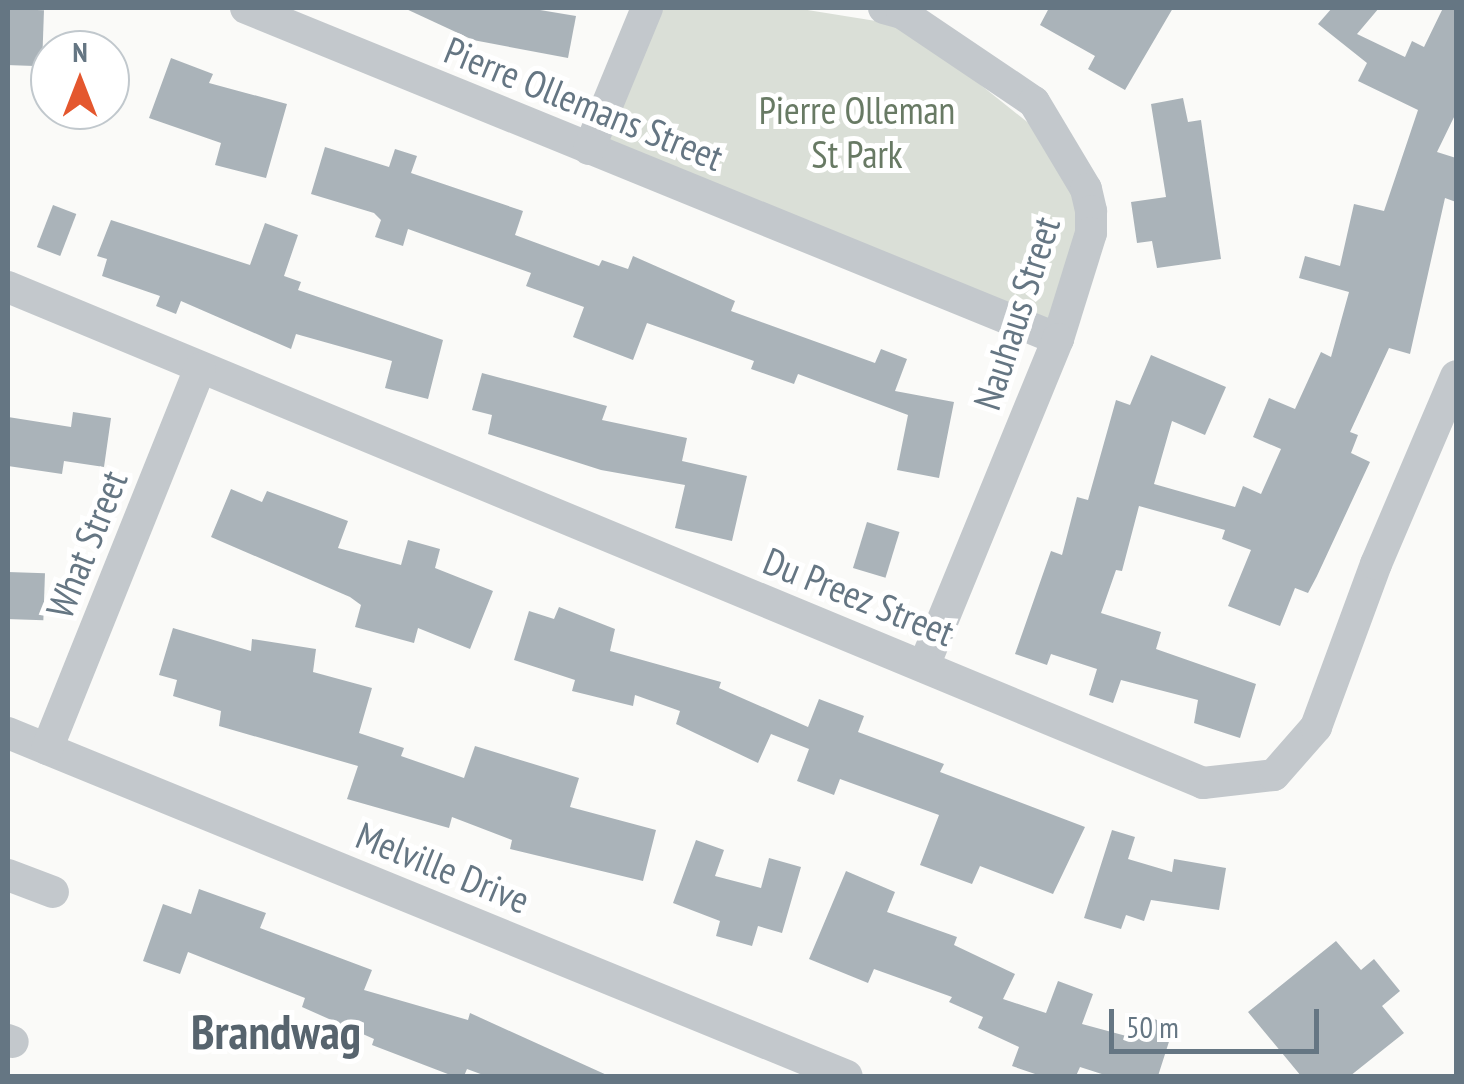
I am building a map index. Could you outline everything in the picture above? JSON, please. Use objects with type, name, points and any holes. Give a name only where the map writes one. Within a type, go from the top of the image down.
[{"type":"street","name":"Pierre Ollemans Street","points":[[246,8],[1058,339]]},
{"type":"street","points":[[589,148],[647,8]]},
{"type":"street","name":"Nauhaus Street","points":[[884,8],[902,12],[1034,102],[1050,120],[1091,211],[1091,233],[1058,339],[924,665]]},
{"type":"street","name":"Du Preez Street","points":[[8,287],[924,665],[1190,779],[1239,784],[1274,775],[1316,727],[1376,564],[1456,376]]},
{"type":"street","name":"What Street","points":[[47,749],[200,369]]},
{"type":"street","name":"Melville Drive","points":[[8,732],[813,1070],[847,1076]]},
{"type":"street","points":[[8,875],[53,892]]},
{"type":"green space","name":"Pierre Olleman St Park","points":[[659,8],[795,8],[907,26],[1036,129],[1082,212],[1049,335],[597,150]]},
{"type":"building","points":[[404,8],[528,8],[576,16],[568,58],[473,40]]},
{"type":"building","points":[[1049,8],[1173,8],[1125,90],[1088,69],[1095,56],[1040,25]]},
{"type":"building","points":[[1332,8],[1379,8],[1357,34],[1405,57],[1412,41],[1424,47],[1443,8],[1456,8],[1456,113],[1437,152],[1456,158],[1456,202],[1445,198],[1410,354],[1389,348],[1350,432],[1358,435],[1351,453],[1370,462],[1308,593],[1295,588],[1280,626],[1228,606],[1251,550],[1222,539],[1225,530],[1139,506],[1122,571],[1116,570],[1101,613],[1161,632],[1156,649],[1256,684],[1240,738],[1194,723],[1198,700],[1121,680],[1113,703],[1089,695],[1097,669],[1051,654],[1047,665],[1015,654],[1051,551],[1062,555],[1077,497],[1088,500],[1116,400],[1130,405],[1151,355],[1226,387],[1205,435],[1172,421],[1154,484],[1235,507],[1243,486],[1261,494],[1281,449],[1253,437],[1269,398],[1295,409],[1321,352],[1331,357],[1349,292],[1299,278],[1305,256],[1340,266],[1354,204],[1384,211],[1418,110],[1358,81],[1367,63],[1318,24]]},
{"type":"building","points":[[8,9],[44,10],[43,30],[30,30],[30,66],[8,65]]},
{"type":"building","points":[[171,58],[213,74],[209,83],[287,104],[266,178],[215,165],[221,143],[149,118]]},
{"type":"building","points":[[1183,98],[1188,122],[1201,120],[1221,259],[1157,268],[1152,241],[1137,243],[1131,202],[1166,197],[1151,104]]},
{"type":"building","points":[[325,147],[389,167],[395,149],[417,156],[411,173],[523,211],[515,235],[599,266],[602,260],[628,269],[633,256],[735,301],[731,311],[875,363],[881,349],[907,359],[895,391],[954,402],[939,478],[897,470],[908,415],[798,374],[794,384],[751,369],[754,361],[647,323],[633,360],[573,337],[584,307],[526,286],[531,273],[408,229],[403,246],[375,237],[381,220],[374,213],[311,194]]},
{"type":"building","points":[[53,205],[76,214],[60,256],[37,247]]},
{"type":"building","points":[[111,220],[250,265],[265,223],[298,235],[284,276],[301,282],[298,290],[443,340],[428,399],[385,388],[392,361],[296,334],[291,349],[181,301],[176,314],[156,306],[160,296],[102,276],[107,259],[97,256]]},
{"type":"building","points":[[482,373],[607,406],[602,420],[687,438],[682,461],[747,476],[732,541],[675,528],[685,485],[601,470],[488,434],[492,415],[472,410]]},
{"type":"building","points":[[73,412],[111,418],[104,467],[64,461],[62,474],[8,466],[8,417],[71,427]]},
{"type":"building","points":[[231,489],[262,502],[267,491],[348,521],[338,548],[401,565],[408,540],[440,549],[435,568],[493,591],[470,649],[418,628],[414,643],[355,627],[361,605],[350,597],[211,537]]},
{"type":"building","points":[[867,522],[900,532],[885,578],[853,568]]},
{"type":"building","points":[[8,572],[45,573],[43,620],[8,619]]},
{"type":"building","points":[[559,607],[615,629],[610,651],[721,682],[719,688],[808,727],[819,699],[864,716],[858,732],[944,764],[940,772],[1085,827],[1053,894],[980,866],[972,884],[920,865],[939,815],[840,779],[834,795],[797,781],[809,749],[771,734],[758,763],[676,724],[680,711],[635,695],[633,706],[572,691],[575,680],[514,660],[529,611],[554,619]]},
{"type":"building","points":[[173,628],[251,651],[252,639],[316,649],[313,672],[372,688],[359,733],[404,748],[401,756],[464,778],[475,746],[579,778],[570,807],[656,830],[643,881],[510,849],[512,840],[452,817],[449,828],[347,799],[358,766],[219,726],[221,711],[173,696],[177,680],[159,675]]},
{"type":"building","points":[[1112,830],[1135,837],[1128,859],[1172,872],[1174,859],[1226,868],[1219,910],[1151,900],[1144,921],[1126,915],[1121,929],[1084,918]]},
{"type":"building","points":[[696,840],[724,850],[715,876],[761,888],[769,858],[801,867],[782,933],[758,926],[752,946],[716,936],[720,921],[673,903]]},
{"type":"building","points":[[846,871],[895,892],[887,912],[957,937],[954,945],[1015,974],[1003,999],[1046,1013],[1058,981],[1093,994],[1082,1024],[1130,1037],[1137,1013],[1174,1026],[1158,1076],[1108,1076],[1080,1067],[1076,1076],[1041,1076],[1012,1066],[1019,1047],[978,1028],[983,1017],[949,1002],[952,997],[874,969],[868,983],[809,959]]},
{"type":"building","points":[[199,889],[266,913],[260,928],[372,970],[364,990],[468,1020],[470,1013],[609,1076],[486,1076],[467,1069],[464,1076],[453,1076],[372,1045],[374,1039],[302,1007],[305,998],[188,952],[180,974],[143,961],[163,904],[191,914]]},
{"type":"building","points":[[1336,941],[1361,970],[1374,959],[1400,991],[1382,1006],[1404,1033],[1350,1076],[1301,1076],[1248,1012]]},
{"type":"district","name":"Brandwag","points":[[276,1032]]}]
